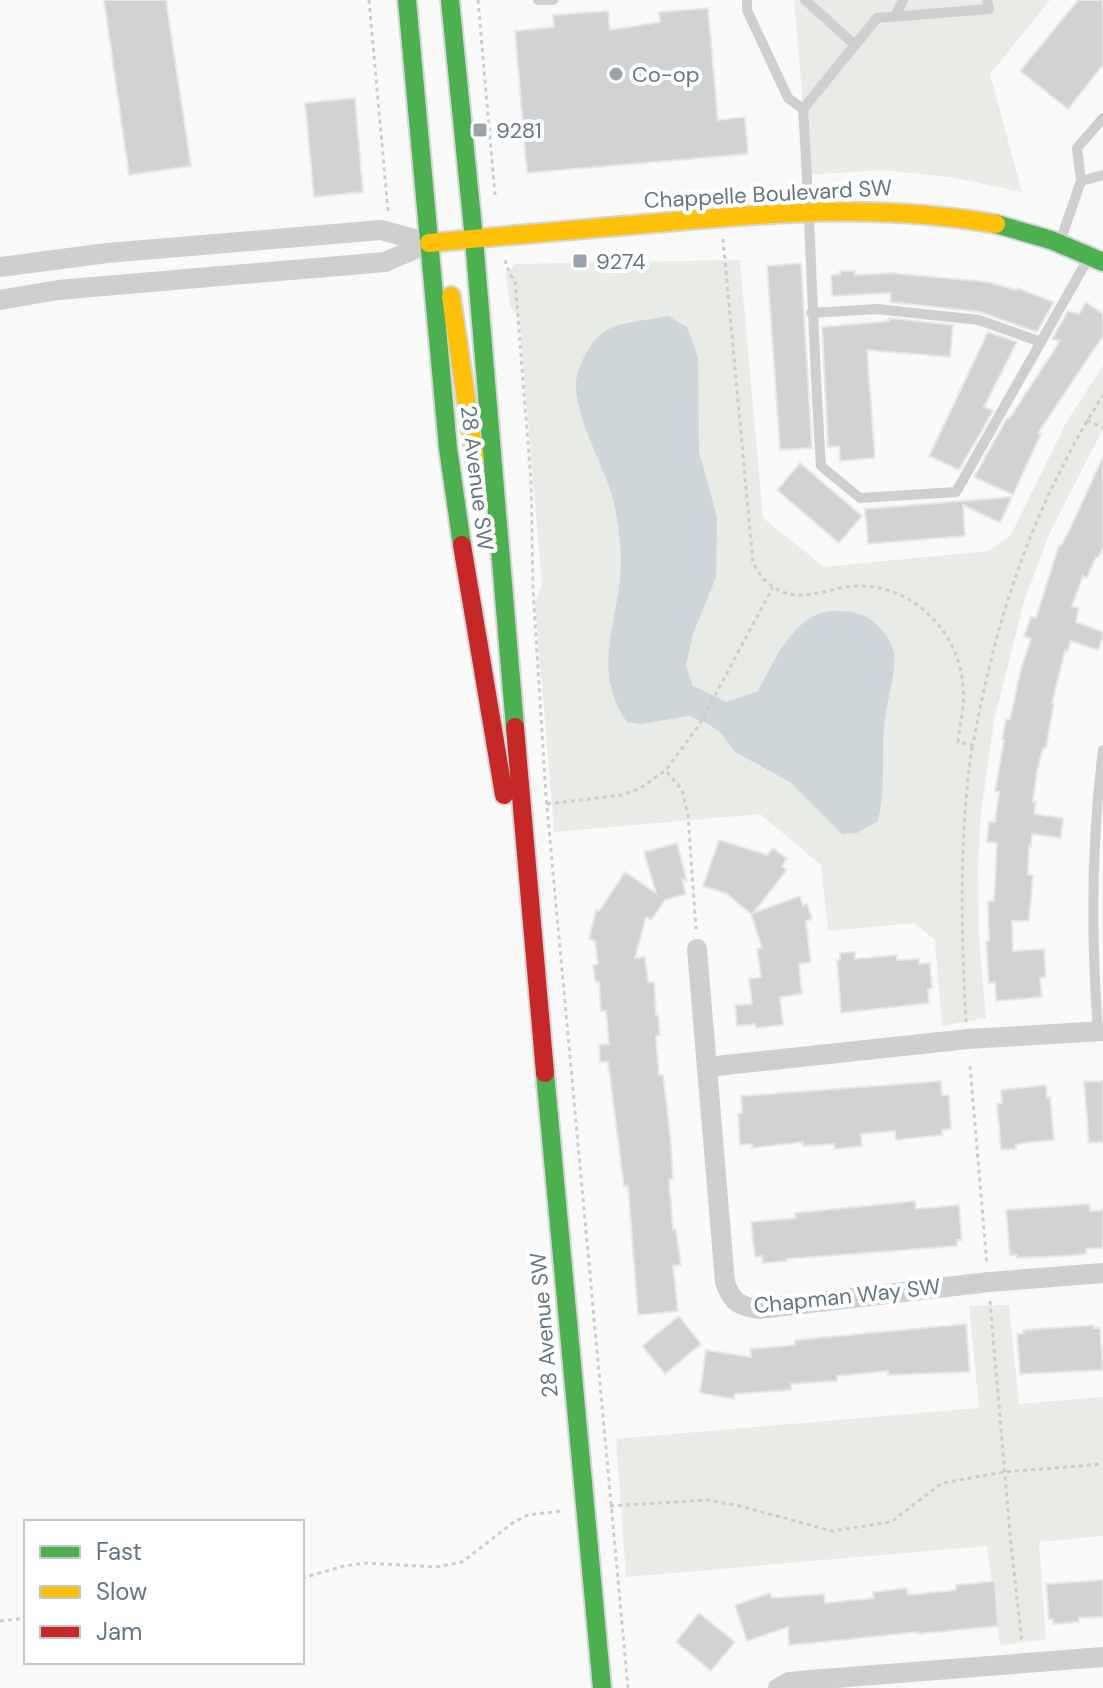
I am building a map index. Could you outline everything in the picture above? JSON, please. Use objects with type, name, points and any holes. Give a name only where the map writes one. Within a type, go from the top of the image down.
[{"type":"main road","name":"28 Avenue SW","points":[[407,0],[448,448],[459,530],[534,957]]},
{"type":"main road","name":"28 Avenue SW","points":[[450,0],[474,239],[534,957],[602,1688]]},
{"type":"main road","name":"Chappelle Boulevard SW","points":[[429,243],[810,210],[899,209],[950,214],[999,225],[1096,259]]},
{"type":"main road","points":[[429,243],[452,300],[474,451],[504,598]]},
{"type":"street","points":[[0,267],[107,253],[381,230],[429,243]]},
{"type":"street","points":[[0,300],[71,289],[385,262],[429,243]]},
{"type":"street","name":"Chapman Way SW","points":[[697,949],[725,1282],[731,1299],[741,1307],[759,1309],[989,1282],[1103,1273]]},
{"type":"street","points":[[707,1067],[968,1039],[1100,1031]]},
{"type":"street","points":[[778,1688],[800,1681],[890,1681],[1103,1657]]},
{"type":"lane","points":[[538,0],[553,0]]},
{"type":"lane","points":[[747,0],[747,10],[788,98],[803,109]]},
{"type":"lane","points":[[805,0],[855,45]]},
{"type":"lane","points":[[895,16],[903,0]]},
{"type":"lane","points":[[987,0],[989,9],[877,18],[803,109],[821,466],[860,498],[956,492],[1041,342],[1096,259]]},
{"type":"lane","points":[[1060,244],[1081,181],[1077,148],[1103,118]]},
{"type":"lane","points":[[1081,181],[1102,176]]},
{"type":"lane","points":[[811,313],[877,309],[979,320],[1041,342]]},
{"type":"lane","points":[[1100,1031],[1092,904],[1095,814],[1103,750]]},
{"type":"path","points":[[369,0],[387,207]]},
{"type":"path","points":[[478,0],[496,193],[491,200]]},
{"type":"path","points":[[721,218],[750,551],[759,573],[773,587],[794,595],[840,587],[872,586],[905,595],[919,605],[944,632],[952,646],[963,686],[958,742],[973,745]]},
{"type":"path","points":[[510,275],[515,280],[531,480],[532,578],[547,804],[628,1688]]},
{"type":"path","points":[[966,1022],[962,869],[967,785],[990,658],[1014,577],[1039,514],[1103,395]]},
{"type":"path","points":[[1087,420],[1103,428]]},
{"type":"path","points":[[547,804],[622,795],[639,789],[666,770],[699,725],[773,587]]},
{"type":"path","points":[[666,770],[682,790],[688,815],[697,949]]},
{"type":"path","points":[[970,1066],[986,1258]]},
{"type":"path","points":[[990,1297],[1004,1472],[1023,1646]]},
{"type":"path","points":[[598,1507],[707,1500],[832,1531],[891,1522],[942,1483],[1004,1472],[1103,1464]]},
{"type":"path","points":[[304,1577],[366,1563],[436,1567],[462,1562],[514,1522],[528,1515],[571,1510]]},
{"type":"path","points":[[0,1621],[24,1618]]},
{"type":"shaded area","points":[[794,0],[1050,0],[990,74],[1022,192],[950,177],[881,170],[809,175]]},
{"type":"shaded area","points":[[740,260],[763,518],[824,567],[988,551],[1011,535],[1067,421],[1103,366],[1103,429],[1050,532],[1024,601],[994,720],[981,812],[978,866],[979,936],[986,1018],[942,1026],[935,940],[914,923],[828,931],[821,865],[760,814],[554,832],[535,602],[542,585],[519,314],[510,307],[506,274],[516,264]]},
{"type":"shaded area","points":[[668,316],[687,327],[698,357],[699,452],[717,517],[716,577],[693,634],[686,666],[693,686],[727,702],[758,691],[772,664],[800,625],[826,612],[857,613],[875,623],[891,645],[894,663],[885,720],[878,821],[857,833],[842,834],[790,782],[735,752],[720,732],[708,724],[689,716],[641,724],[627,722],[616,702],[608,661],[620,577],[618,525],[610,488],[580,412],[576,384],[586,354],[603,333],[624,324]]},
{"type":"shaded area","points":[[1009,1305],[1019,1404],[1103,1397],[1103,1536],[1039,1542],[1046,1639],[1000,1646],[987,1546],[626,1577],[616,1439],[979,1408],[969,1306]]},
{"type":"building","points":[[104,0],[166,0],[191,166],[129,175]]},
{"type":"building","points":[[1078,0],[1103,0],[1103,65],[1068,109],[1020,71]]},
{"type":"building","name":"Co-op","points":[[708,8],[718,120],[745,117],[748,154],[527,173],[515,31],[554,27],[553,15],[608,11],[610,30],[660,22],[659,12]]},
{"type":"building","points":[[355,98],[363,192],[314,197],[305,103]]},
{"type":"building","points":[[801,263],[812,448],[780,450],[767,266]]},
{"type":"building","points":[[840,271],[854,271],[855,275],[891,273],[988,282],[1017,288],[1054,302],[1037,332],[980,312],[890,302],[891,293],[832,296],[831,275],[840,274]]},
{"type":"building","points":[[1086,302],[1103,314],[1103,336],[1038,433],[1041,434],[1013,495],[974,477],[1007,418],[1060,341],[1052,339],[1068,311],[1079,314]]},
{"type":"building","points":[[889,318],[953,325],[950,357],[867,350],[875,458],[840,461],[839,446],[828,447],[822,327],[889,321]]},
{"type":"building","points":[[988,332],[1017,342],[984,407],[993,411],[959,470],[929,456]]},
{"type":"building","points":[[1103,456],[1103,548],[1087,578],[1083,576],[1072,606],[1079,608],[1076,622],[1103,632],[1103,637],[1098,650],[1071,641],[1065,651],[1052,703],[1046,748],[1043,748],[1037,771],[1033,802],[1036,802],[1034,814],[1063,818],[1061,838],[1032,834],[1029,845],[1028,875],[1033,875],[1029,921],[1012,921],[1013,951],[1044,949],[1046,977],[1040,978],[1042,997],[996,1001],[995,982],[989,983],[986,941],[989,941],[988,901],[994,901],[997,843],[987,842],[989,821],[995,822],[999,792],[995,791],[1002,739],[1031,639],[1024,636],[1031,617],[1036,618],[1059,545],[1071,527]]},
{"type":"building","points":[[800,463],[862,516],[839,543],[777,490]]},
{"type":"building","points":[[1012,497],[1000,523],[963,505],[965,536],[868,544],[865,509]]},
{"type":"building","points":[[719,840],[767,855],[773,848],[787,859],[782,866],[787,870],[753,913],[800,896],[803,906],[807,904],[812,919],[806,921],[811,962],[799,964],[802,994],[780,997],[783,1025],[756,1028],[755,1024],[737,1026],[735,1005],[752,1004],[749,979],[761,977],[757,949],[762,948],[751,914],[727,894],[703,886]]},
{"type":"building","points":[[677,843],[687,881],[682,879],[686,894],[665,900],[651,920],[646,917],[635,958],[645,957],[648,982],[654,982],[660,1035],[656,1036],[659,1075],[663,1075],[670,1133],[673,1179],[669,1180],[673,1229],[676,1229],[681,1265],[673,1266],[678,1311],[638,1315],[628,1186],[624,1187],[608,1062],[600,1062],[599,1045],[609,1044],[606,1011],[601,1011],[599,982],[595,982],[593,965],[598,964],[595,941],[589,939],[596,910],[599,911],[625,872],[656,893],[644,852]]},
{"type":"building","points":[[855,952],[855,959],[897,955],[897,960],[919,959],[919,964],[930,963],[932,988],[928,989],[929,1003],[841,1013],[837,960],[840,960],[840,953]]},
{"type":"building","points":[[941,1081],[942,1095],[949,1095],[951,1129],[942,1130],[942,1135],[896,1140],[895,1131],[861,1134],[862,1146],[835,1149],[834,1144],[803,1146],[803,1142],[752,1148],[752,1144],[740,1145],[738,1114],[742,1113],[741,1096]]},
{"type":"building","points":[[1103,1081],[1103,1142],[1089,1143],[1084,1082]]},
{"type":"building","points":[[1046,1085],[1054,1140],[1023,1143],[1016,1145],[1016,1149],[1001,1150],[997,1104],[1002,1103],[1001,1090]]},
{"type":"building","points":[[915,1201],[916,1209],[959,1205],[962,1240],[957,1240],[957,1246],[763,1263],[762,1256],[755,1257],[751,1222],[796,1218],[795,1213]]},
{"type":"building","points":[[1090,1204],[1090,1211],[1103,1210],[1103,1248],[1086,1249],[1086,1254],[1062,1256],[1017,1258],[1017,1255],[1010,1255],[1006,1210]]},
{"type":"building","points":[[679,1316],[701,1344],[665,1374],[642,1346]]},
{"type":"building","points":[[966,1324],[970,1372],[888,1375],[888,1371],[837,1376],[837,1381],[791,1384],[791,1390],[735,1394],[734,1399],[700,1393],[706,1350],[751,1357],[750,1349],[795,1345],[795,1340]]},
{"type":"building","points":[[1094,1325],[1094,1328],[1100,1328],[1103,1370],[1020,1374],[1017,1334],[1024,1333],[1023,1330]]},
{"type":"building","points":[[1103,1580],[1103,1617],[1053,1624],[1053,1619],[1049,1619],[1046,1584]]},
{"type":"building","points":[[995,1581],[998,1626],[917,1634],[789,1645],[788,1627],[747,1641],[735,1605],[770,1593],[772,1598],[824,1594],[825,1603],[874,1598],[873,1592],[907,1588],[908,1595],[956,1590],[956,1585]]},
{"type":"building","points":[[699,1613],[735,1642],[711,1671],[676,1642]]},
{"type":"traffic: fast","points":[[407,0],[448,448],[462,545]]},
{"type":"traffic: fast","points":[[450,0],[474,239],[515,727]]},
{"type":"traffic: fast","points":[[996,224],[1051,240],[1103,262]]},
{"type":"traffic: fast","points":[[545,1073],[602,1688]]},
{"type":"traffic: slow","points":[[429,243],[791,213],[913,214],[996,224]]},
{"type":"traffic: slow","points":[[451,296],[475,460]]},
{"type":"traffic: jam","points":[[462,545],[504,795]]},
{"type":"traffic: jam","points":[[515,727],[545,1073]]},
{"type":"place","name":"Co-op","points":[[616,74]]},
{"type":"place","name":"9281","points":[[480,130]]},
{"type":"place","name":"9274","points":[[580,261]]}]
